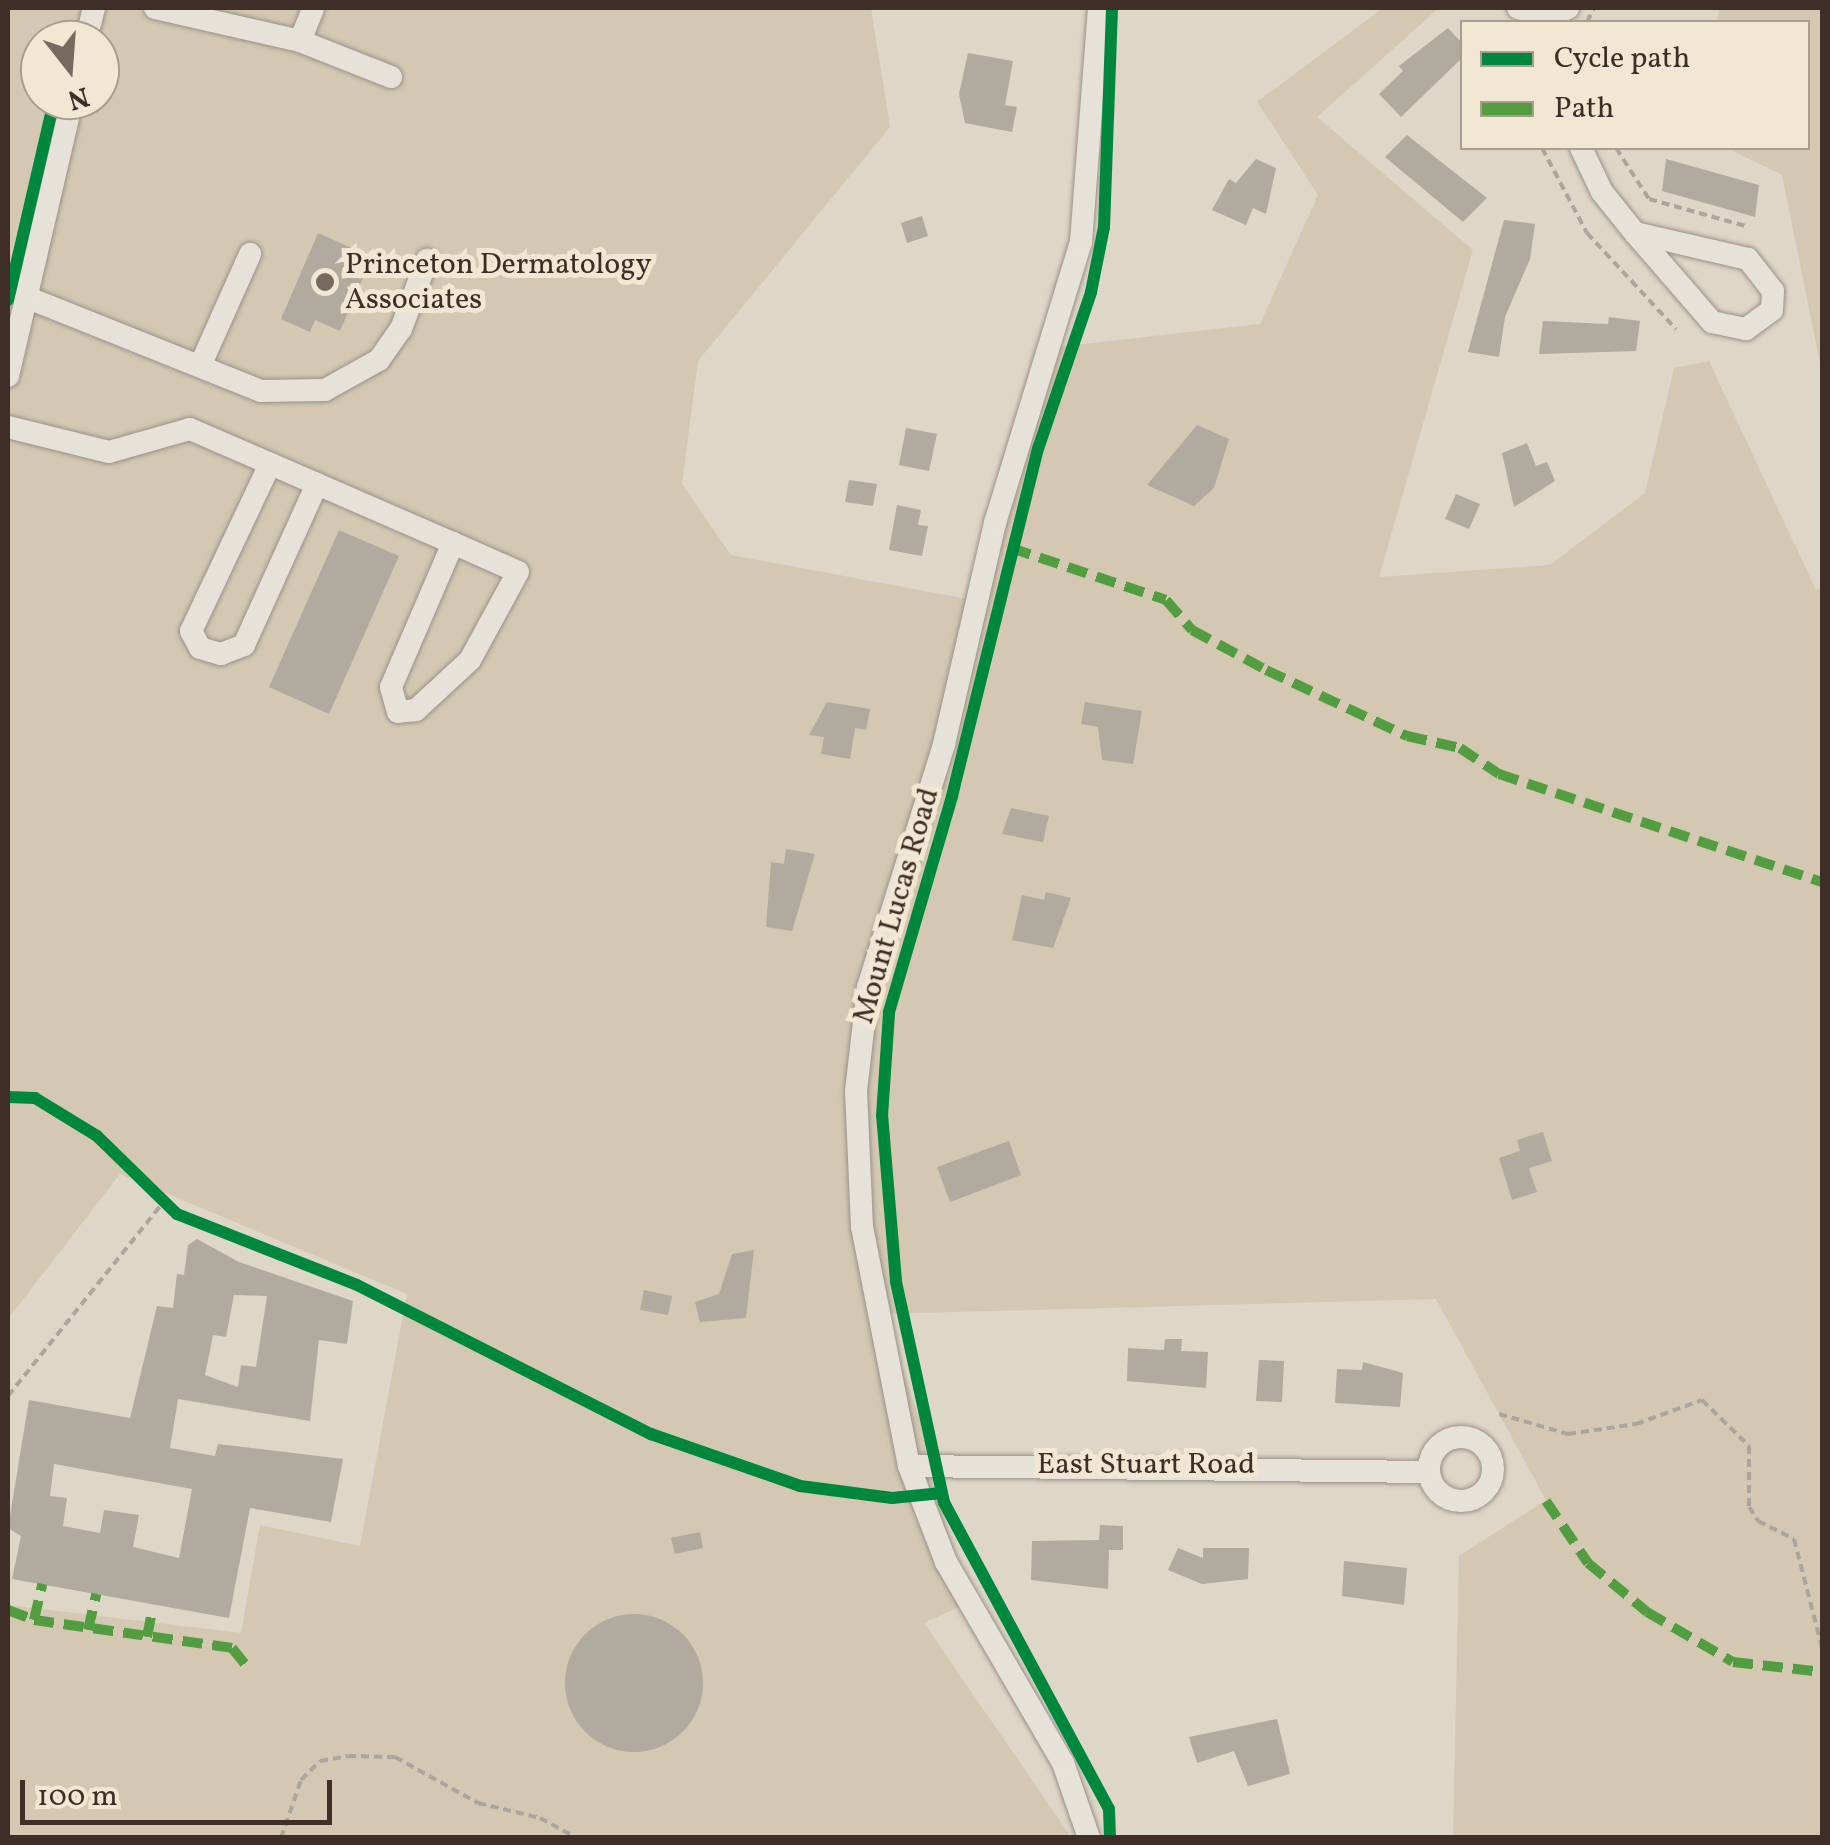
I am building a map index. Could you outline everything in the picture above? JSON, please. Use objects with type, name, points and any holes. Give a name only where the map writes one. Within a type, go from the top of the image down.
[{"type":"street","points":[[155,8],[300,40],[391,77]]},
{"type":"street","points":[[300,40],[312,8]]},
{"type":"street","name":"Mount Lucas Road","points":[[1089,1838],[1063,1763],[946,1562],[910,1466],[862,1227],[860,1033],[944,744],[995,523],[1081,242],[1099,8]]},
{"type":"street","points":[[1524,15],[1549,17],[1568,8]]},
{"type":"street","points":[[8,376],[67,120]]},
{"type":"street","points":[[1581,150],[1635,232],[1712,322],[1746,328],[1772,310],[1773,292],[1748,260],[1635,232]]},
{"type":"street","points":[[200,366],[250,254]]},
{"type":"street","points":[[26,297],[261,390],[325,390],[378,360],[401,329],[427,260]]},
{"type":"street","points":[[8,427],[109,452],[190,429],[453,543],[518,572],[470,660],[416,710],[398,712],[391,687],[453,543]]},
{"type":"street","points":[[270,464],[191,631],[200,648],[220,654],[244,645],[317,484]]},
{"type":"street","name":"East Stuart Road","points":[[910,1466],[1382,1466],[1429,1472]]},
{"type":"path","points":[[1543,150],[1588,232],[1676,329]]},
{"type":"path","points":[[1617,150],[1649,199],[1749,227]]},
{"type":"path","points":[[151,1188],[177,1214]]},
{"type":"path","points":[[8,1396],[164,1201]]},
{"type":"path","points":[[1499,1414],[1568,1434],[1636,1424],[1702,1400],[1750,1446],[1749,1506],[1758,1521],[1794,1539],[1822,1647]]},
{"type":"path","points":[[281,1838],[301,1780],[320,1761],[348,1756],[394,1757],[478,1803],[540,1818],[577,1838]]},
{"type":"shaded area","points":[[8,8],[871,8],[890,127],[698,361],[682,484],[731,555],[973,600],[1048,348],[1260,324],[1318,195],[1257,102],[1383,8],[1439,8],[1317,117],[1473,250],[1379,577],[1550,565],[1645,493],[1674,368],[1709,361],[1816,590],[1822,589],[1822,1837],[1453,1837],[1459,1556],[1546,1500],[1436,1299],[883,1314],[936,1465],[959,1607],[924,1623],[1071,1837],[8,1837],[8,1605],[241,1633],[260,1525],[360,1546],[407,1294],[120,1174],[8,1319]]},
{"type":"shaded area","points":[[1720,8],[1822,8],[1822,373],[1782,175],[1731,150],[1810,150],[1810,20],[1717,20]]},
{"type":"building","points":[[1448,28],[1460,41],[1460,60],[1401,117],[1379,94],[1403,71],[1399,66]]},
{"type":"building","points":[[968,53],[1013,61],[1005,105],[1017,107],[1012,132],[965,123],[959,94]]},
{"type":"building","points":[[1407,135],[1487,198],[1463,222],[1385,157]]},
{"type":"building","points":[[1256,159],[1276,168],[1266,214],[1253,208],[1246,225],[1212,210],[1229,179],[1236,183]]},
{"type":"building","points":[[1666,159],[1759,185],[1755,217],[1662,191]]},
{"type":"building","points":[[922,216],[928,236],[907,243],[901,223]]},
{"type":"building","points":[[1504,220],[1535,224],[1530,259],[1505,317],[1499,357],[1468,352]]},
{"type":"building","name":"Princeton Dermatology Associates","points":[[318,233],[372,257],[340,331],[315,320],[310,332],[281,319]]},
{"type":"building","points":[[1609,317],[1640,321],[1636,351],[1539,354],[1543,321],[1608,324]]},
{"type":"building","points":[[1197,425],[1229,439],[1214,488],[1194,506],[1147,485]]},
{"type":"building","points":[[906,428],[937,434],[929,471],[899,465]]},
{"type":"building","points":[[1527,443],[1536,466],[1547,462],[1555,481],[1514,507],[1502,453]]},
{"type":"building","points":[[849,480],[877,484],[873,506],[845,502]]},
{"type":"building","points":[[1456,494],[1480,504],[1469,529],[1445,519]]},
{"type":"building","points":[[897,505],[921,510],[918,525],[928,526],[922,556],[889,550]]},
{"type":"building","points":[[339,530],[399,556],[329,714],[269,687]]},
{"type":"building","points":[[827,702],[870,709],[866,730],[855,728],[850,759],[821,754],[824,737],[809,735]]},
{"type":"building","points":[[1085,702],[1142,711],[1133,764],[1102,760],[1098,727],[1081,724]]},
{"type":"building","points":[[1011,808],[1049,816],[1043,842],[1002,834]]},
{"type":"building","points":[[786,849],[815,854],[792,931],[766,927],[771,862],[784,864]]},
{"type":"building","points":[[1046,892],[1071,898],[1053,948],[1012,940],[1022,895],[1044,900]]},
{"type":"building","points":[[1543,1132],[1552,1161],[1529,1168],[1537,1192],[1512,1200],[1499,1158],[1520,1151],[1517,1140]]},
{"type":"building","points":[[1009,1141],[1021,1175],[950,1202],[937,1167]]},
{"type":"building","points":[[197,1239],[239,1262],[353,1301],[347,1344],[319,1340],[310,1421],[178,1399],[170,1448],[215,1456],[218,1444],[343,1459],[331,1522],[250,1508],[229,1618],[12,1579],[21,1536],[8,1528],[29,1400],[130,1418],[157,1306],[173,1308],[177,1274],[184,1275],[188,1245]],"holes":[[[234,1295],[267,1296],[256,1367],[241,1365],[238,1387],[205,1375],[213,1335],[226,1337]],[[54,1464],[192,1489],[179,1558],[133,1547],[139,1515],[104,1510],[100,1533],[63,1526],[67,1498],[50,1496]]]},
{"type":"building","points":[[754,1250],[746,1318],[700,1322],[695,1302],[719,1294],[732,1254]]},
{"type":"building","points":[[644,1290],[672,1296],[668,1315],[640,1310]]},
{"type":"building","points":[[1165,1339],[1182,1339],[1181,1351],[1208,1352],[1206,1388],[1127,1381],[1128,1348],[1164,1350]]},
{"type":"building","points":[[1259,1360],[1284,1361],[1282,1402],[1256,1401]]},
{"type":"building","points":[[1363,1362],[1403,1373],[1400,1407],[1335,1403],[1337,1369],[1362,1370]]},
{"type":"building","points":[[1100,1525],[1123,1526],[1123,1550],[1109,1550],[1108,1589],[1031,1580],[1032,1541],[1099,1540]]},
{"type":"building","points":[[700,1532],[703,1548],[675,1554],[671,1538]]},
{"type":"building","points":[[1178,1548],[1203,1558],[1203,1548],[1249,1548],[1248,1579],[1202,1584],[1168,1570]]},
{"type":"building","points":[[1344,1561],[1407,1568],[1404,1605],[1342,1596]]},
{"type":"building","points":[[634,1614],[661,1619],[683,1634],[698,1656],[703,1683],[698,1710],[683,1732],[661,1747],[634,1752],[607,1747],[585,1732],[570,1710],[565,1683],[570,1656],[585,1634],[607,1619]]},
{"type":"building","points":[[1277,1719],[1290,1774],[1248,1786],[1234,1751],[1197,1763],[1189,1737]]},
{"type":"marked path","points":[[1011,548],[1166,600],[1192,630],[1266,670],[1407,736],[1460,748],[1499,774],[1822,882]]},
{"type":"marked path","points":[[1546,1501],[1588,1563],[1647,1612],[1733,1662],[1822,1672]]},
{"type":"marked path","points":[[8,1610],[34,1620],[42,1584]]},
{"type":"marked path","points":[[88,1630],[96,1594]]},
{"type":"marked path","points":[[147,1637],[152,1611]]},
{"type":"marked path","points":[[34,1620],[232,1648],[245,1664]]},
{"type":"cycle path","points":[[1110,1838],[1109,1809],[944,1502],[896,1281],[882,1116],[889,1012],[952,796],[1038,449],[1091,292],[1104,227],[1112,8]]},
{"type":"cycle path","points":[[8,300],[49,120]]},
{"type":"cycle path","points":[[8,1097],[35,1098],[97,1136],[177,1214],[357,1285],[651,1434],[800,1486],[892,1498],[942,1493]]},
{"type":"place","name":"Princeton Dermatology Associates","points":[[325,282]]}]
